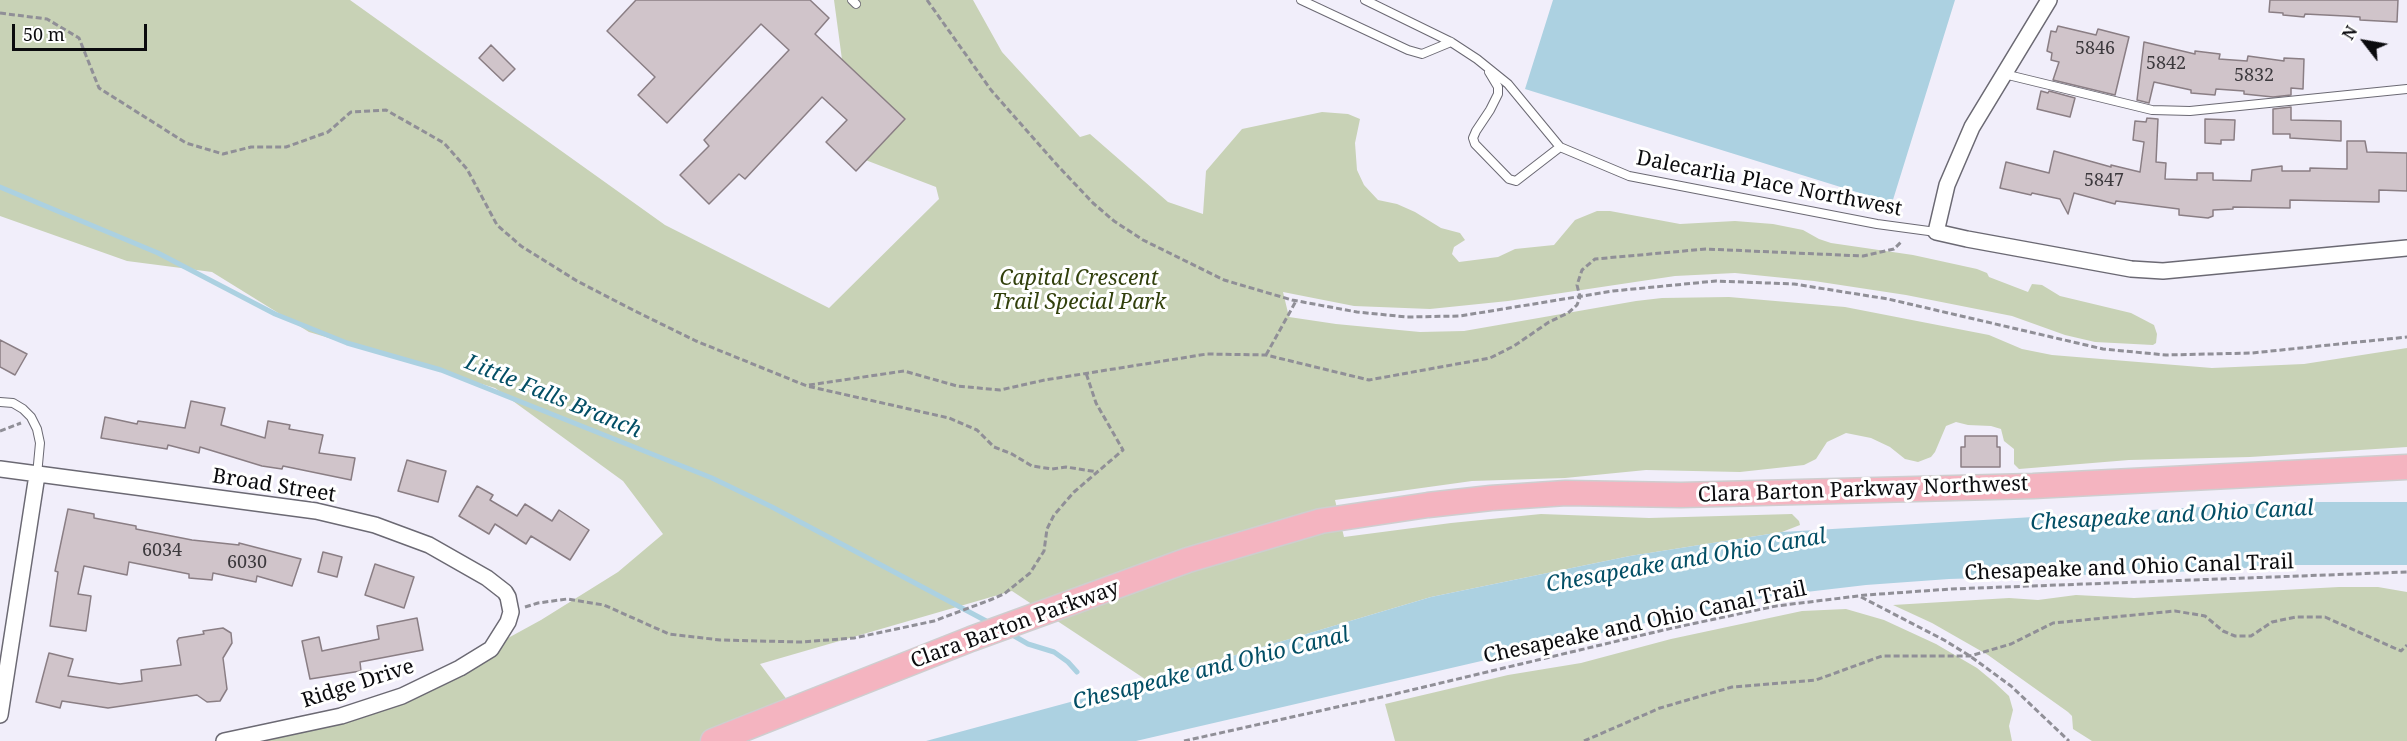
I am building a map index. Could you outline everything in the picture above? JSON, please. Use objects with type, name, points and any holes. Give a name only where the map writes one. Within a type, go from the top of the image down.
[{"type":"highway","name":"Clara Barton Parkway Northwest","points":[[1321,521],[1491,498],[1566,493],[1682,495],[2010,487],[2407,467]]},
{"type":"highway","name":"Clara Barton Parkway","points":[[713,741],[971,639],[1198,557],[1321,521]]},
{"type":"street","points":[[2049,0],[1972,127],[1945,192],[1936,232],[2131,269],[2163,271],[2407,248]]},
{"type":"street","name":"Broad Street","points":[[0,470],[316,511],[375,525],[429,545],[487,578],[505,592],[511,612]]},
{"type":"street","points":[[0,715],[37,475]]},
{"type":"street","name":"Ridge Drive","points":[[224,741],[341,716],[402,696],[460,668],[491,649],[508,622],[511,612]]},
{"type":"lane","points":[[1301,0],[1408,50],[1422,54],[1451,42]]},
{"type":"lane","name":"Dalecarlia Place Northwest","points":[[1365,0],[1451,42],[1483,63],[1508,84],[1560,147],[1629,176],[1877,225],[1936,232]]},
{"type":"lane","points":[[1483,63],[1498,87],[1498,94],[1476,131],[1473,138],[1475,144],[1509,179],[1516,181],[1560,147]]},
{"type":"lane","points":[[2004,74],[2152,110],[2190,111],[2407,89]]},
{"type":"lane","points":[[0,402],[13,403],[31,417],[40,443],[37,475]]},
{"type":"path","points":[[927,0],[991,90],[1093,203],[1114,221],[1143,240],[1224,280],[1296,301],[1387,315],[1460,316],[1580,297],[1716,281],[1794,284],[1888,299],[2103,349],[2166,355],[2252,353],[2407,337]]},
{"type":"path","points":[[0,13],[47,19],[79,38],[99,88],[186,143],[223,154],[251,147],[286,147],[328,132],[351,112],[386,110],[444,143],[467,169],[497,225],[521,246],[577,281],[635,311],[696,340],[807,386],[949,418],[977,430],[994,447],[1032,466],[1052,469],[1066,467],[1098,472]]},
{"type":"path","points":[[807,386],[904,371],[957,386],[1000,390],[1086,373],[1207,354],[1266,355],[1369,380],[1490,358],[1514,346],[1577,305],[1580,297],[1577,285],[1582,270],[1595,259],[1706,249],[1863,256],[1894,249],[1906,238]]},
{"type":"path","points":[[1266,355],[1296,301]]},
{"type":"path","points":[[511,612],[538,603],[567,599],[604,605],[669,634],[760,642],[801,642],[854,638],[934,621],[1005,594],[1029,573],[1044,551],[1047,529],[1054,515],[1074,492],[1123,450],[1096,403],[1086,373]]},
{"type":"path","points":[[0,430],[10,428],[31,417]]},
{"type":"path","name":"Chesapeake and Ohio Canal Trail","points":[[1184,741],[1776,606],[1860,596],[2019,586],[2407,572]]},
{"type":"path","points":[[1860,596],[1944,640],[1970,657],[2011,686],[2069,741]]},
{"type":"path","points":[[1584,741],[1660,708],[1732,687],[1816,680],[1882,656],[1970,657],[2011,644],[2053,623],[2175,611],[2205,616],[2223,631],[2235,636],[2251,636],[2272,622],[2296,617],[2325,617],[2401,651],[2407,645]]},
{"type":"green space","name":"Capital Crescent Trail Special Park","points":[[0,0],[350,0],[665,225],[829,308],[939,199],[936,187],[855,156],[834,0],[973,0],[1002,52],[1080,137],[1090,134],[1168,202],[1203,214],[1206,171],[1242,129],[1322,112],[1348,114],[1360,119],[1355,143],[1357,170],[1364,185],[1378,200],[1397,204],[1441,228],[1460,233],[1465,240],[1454,247],[1452,254],[1459,262],[1498,257],[1515,249],[1554,245],[1575,220],[1597,211],[1610,211],[1680,224],[1735,221],[1773,224],[1803,230],[1831,243],[1913,255],[1977,269],[1987,273],[1989,277],[2028,292],[2032,284],[2042,285],[2060,296],[2131,313],[2154,325],[2157,334],[2156,343],[2153,345],[2095,342],[2065,335],[2012,316],[1906,295],[1814,281],[1735,273],[1675,276],[1508,301],[1430,309],[1354,306],[1283,292],[1289,317],[1420,332],[1464,331],[1636,301],[1662,298],[1729,297],[1845,307],[1989,335],[2022,349],[2052,355],[2212,368],[2304,364],[2407,348],[2407,447],[2250,457],[2129,460],[2019,469],[2014,464],[2014,449],[2004,441],[2001,429],[1956,422],[1946,426],[1931,457],[1918,462],[1905,459],[1890,447],[1871,438],[1846,433],[1827,442],[1816,459],[1804,465],[1740,472],[1646,470],[1565,478],[1472,481],[1335,500],[1344,537],[1541,514],[1649,518],[1792,514],[1800,525],[1782,532],[1630,556],[1431,597],[1148,681],[1012,591],[760,664],[794,709],[713,741],[221,741],[402,696],[541,620],[618,572],[663,534],[623,481],[495,388],[309,332],[212,272],[127,261],[0,216]]},
{"type":"green space","points":[[2378,587],[2407,592],[2407,741],[2092,741],[2073,729],[2072,716],[2068,712],[1988,655],[1932,623],[1893,605],[2009,598],[2038,600],[2076,595],[2134,598]]},
{"type":"green space","points":[[1846,609],[1884,620],[1936,644],[1977,668],[2009,696],[2013,710],[2009,726],[2012,741],[1395,741],[1385,704],[1508,675],[1581,663],[1671,639],[1802,611]]},
{"type":"water","points":[[1553,0],[1955,0],[1892,203],[1525,89]]},
{"type":"water","name":"Chesapeake and Ohio Canal","points":[[2285,502],[2407,502],[2407,565],[2296,565],[2176,572],[1949,579],[1866,585],[1772,596],[1667,618],[1136,741],[926,741],[1148,681],[1431,597],[1630,556],[1782,532]]},
{"type":"building","points":[[636,0],[810,0],[829,18],[815,34],[905,119],[856,171],[826,142],[847,120],[822,97],[745,179],[739,174],[709,204],[680,175],[709,146],[704,140],[789,50],[761,24],[667,123],[638,95],[655,77],[607,31]]},
{"type":"building","points":[[2270,0],[2398,0],[2397,22],[2360,20],[2360,17],[2345,16],[2283,15],[2283,13],[2269,12]]},
{"type":"building","points":[[2058,26],[2096,35],[2098,29],[2129,37],[2115,95],[2053,80],[2059,62],[2051,60],[2052,53],[2047,51],[2051,31],[2056,32]]},
{"type":"building","points":[[2144,42],[2195,54],[2195,51],[2220,54],[2219,59],[2247,61],[2248,56],[2284,61],[2284,58],[2304,59],[2303,89],[2291,88],[2291,95],[2273,97],[2244,94],[2244,91],[2216,89],[2215,95],[2191,93],[2191,90],[2154,82],[2149,103],[2137,100]]},
{"type":"building","points":[[491,45],[515,69],[503,81],[479,58]]},
{"type":"building","points":[[2041,91],[2075,98],[2070,117],[2037,109]]},
{"type":"building","points":[[2291,107],[2291,120],[2341,121],[2341,141],[2290,138],[2290,134],[2273,134],[2273,109]]},
{"type":"building","points":[[2147,118],[2158,119],[2156,162],[2166,163],[2165,179],[2197,180],[2197,173],[2213,173],[2213,180],[2251,181],[2252,170],[2282,166],[2282,171],[2310,171],[2310,168],[2347,169],[2347,141],[2365,141],[2367,152],[2407,153],[2407,191],[2379,190],[2379,202],[2290,200],[2290,208],[2233,207],[2233,209],[2213,210],[2213,216],[2208,218],[2179,215],[2179,209],[2116,201],[2115,204],[2074,193],[2068,214],[2060,199],[2000,188],[2006,162],[2049,173],[2054,151],[2111,167],[2111,165],[2140,172],[2144,142],[2133,140],[2135,121],[2146,122]]},
{"type":"building","points":[[2205,119],[2235,120],[2234,140],[2221,140],[2221,144],[2205,143]]},
{"type":"building","points":[[0,340],[27,354],[15,375],[0,367]]},
{"type":"building","points":[[191,401],[225,408],[221,425],[265,438],[268,421],[290,425],[289,429],[323,435],[319,453],[355,458],[351,480],[283,466],[282,469],[262,466],[200,447],[199,453],[168,445],[167,449],[101,438],[105,417],[137,424],[138,421],[185,428]]},
{"type":"building","points":[[1965,436],[1997,436],[1997,447],[2000,447],[2000,467],[1961,467],[1961,447],[1965,447]]},
{"type":"building","points":[[407,460],[446,471],[438,502],[398,491]]},
{"type":"building","points":[[477,486],[493,495],[490,500],[517,516],[525,504],[552,521],[559,510],[589,530],[570,560],[531,536],[526,544],[495,524],[489,534],[459,516]]},
{"type":"building","points":[[68,509],[94,514],[94,518],[136,526],[136,529],[192,540],[239,545],[239,543],[301,559],[292,586],[257,576],[256,582],[213,573],[212,580],[189,578],[189,574],[129,562],[127,575],[84,566],[78,594],[91,596],[86,631],[50,626],[58,572],[55,571]]},
{"type":"building","points":[[323,552],[342,557],[337,577],[318,572]]},
{"type":"building","points":[[375,564],[414,577],[404,608],[365,595]]},
{"type":"building","points":[[417,618],[423,650],[360,662],[361,671],[310,679],[302,641],[319,637],[322,651],[379,639],[377,626]]},
{"type":"building","points":[[223,628],[231,633],[232,643],[223,658],[227,689],[220,701],[207,702],[197,695],[108,708],[62,701],[60,708],[36,702],[49,653],[73,659],[68,676],[120,684],[142,681],[141,670],[181,665],[177,641],[179,638]]},
{"type":"waterway","name":"Little Falls Branch","points":[[0,187],[158,253],[275,314],[347,343],[441,370],[712,478],[772,507],[990,623]]},
{"type":"waterway","name":"Little Falls Branch","points":[[1009,633],[1028,644],[1054,652],[1077,672]]}]
